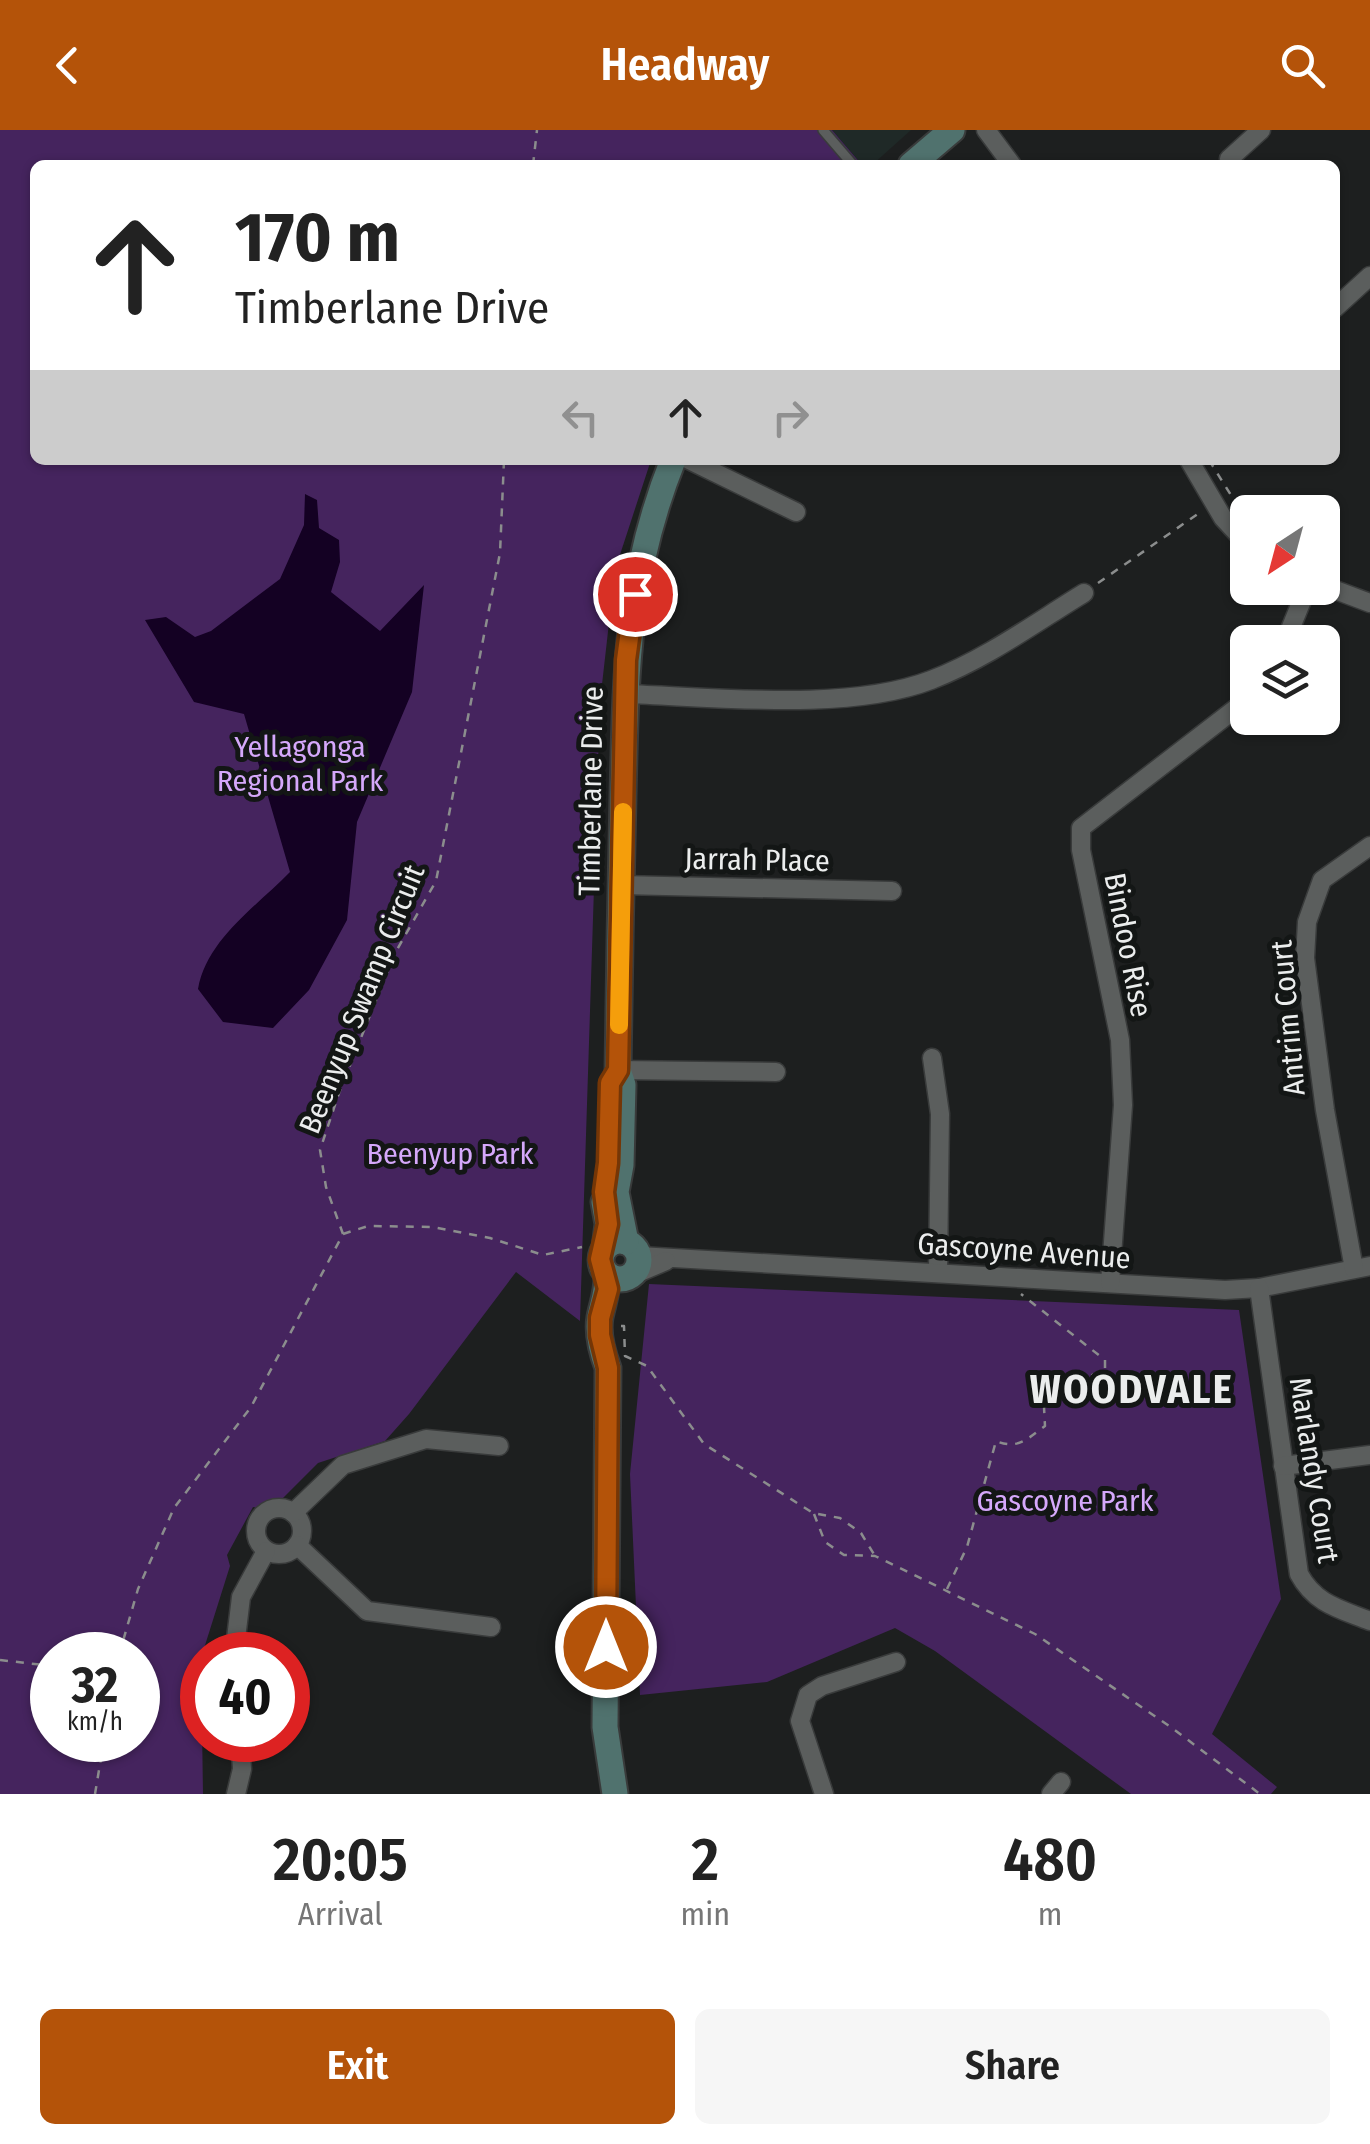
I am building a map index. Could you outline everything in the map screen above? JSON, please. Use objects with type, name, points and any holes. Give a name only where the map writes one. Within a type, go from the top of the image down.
[{"type":"street","points":[[917,160],[952,130]]},
{"type":"street","points":[[986,130],[1008,160]]},
{"type":"street","points":[[1229,159],[1261,130]]},
{"type":"street","points":[[1340,303],[1370,276]]},
{"type":"street","name":"Timberlane Drive","points":[[615,1794],[605,1727],[608,1368],[599,1324],[618,1260],[604,1192],[610,1083],[618,1070],[630,617],[651,522],[672,465]]},
{"type":"street","points":[[699,465],[796,512]]},
{"type":"street","points":[[1191,465],[1230,523]]},
{"type":"street","points":[[1340,592],[1370,603]]},
{"type":"street","points":[[626,694],[803,700],[879,692],[926,682],[965,666],[1084,593]]},
{"type":"street","name":"Bindoo Rise","points":[[1110,1283],[1123,1105],[1120,1056],[1081,850],[1081,828],[1230,713]]},
{"type":"street","name":"Antrim Court","points":[[1362,1267],[1325,1110],[1305,958],[1307,922],[1322,880],[1370,846]]},
{"type":"street","name":"Jarrah Place","points":[[621,885],[892,891]]},
{"type":"street","points":[[932,1058],[940,1114],[938,1272]]},
{"type":"street","points":[[618,1070],[776,1072]]},
{"type":"street","name":"Gascoyne Avenue","points":[[618,1260],[938,1272],[1184,1289],[1259,1288],[1362,1267]]},
{"type":"street","name":"Marlandy Court","points":[[1259,1288],[1300,1574],[1306,1587],[1323,1603],[1370,1621]]},
{"type":"street","points":[[292,1514],[344,1465],[426,1439],[499,1446]]},
{"type":"street","points":[[1283,1466],[1370,1456]]},
{"type":"street","points":[[276,1509],[292,1514],[301,1526],[297,1545],[284,1554],[266,1550],[256,1530],[262,1516],[276,1509]]},
{"type":"street","points":[[297,1545],[367,1612],[491,1627]]},
{"type":"street","points":[[237,1632],[241,1597],[266,1550]]},
{"type":"street","points":[[824,1794],[800,1721],[808,1695],[822,1686],[896,1662]]},
{"type":"street","points":[[236,1794],[242,1762]]},
{"type":"lane","points":[[824,130],[849,160]]},
{"type":"path","points":[[534,160],[537,130]]},
{"type":"path","name":"Beenyup Swamp Circuit","points":[[343,1234],[326,1187],[320,1150],[338,1093],[394,955],[436,881],[500,553],[504,465]]},
{"type":"path","points":[[1212,465],[1231,495]]},
{"type":"path","points":[[1084,593],[1214,503]]},
{"type":"path","points":[[124,1632],[138,1589],[174,1508],[252,1407],[343,1234],[368,1226],[433,1227],[490,1238],[543,1255],[618,1260]]},
{"type":"path","points":[[946,1591],[966,1547],[996,1441],[1020,1445],[1045,1426],[1044,1407],[1062,1389],[1105,1369],[1105,1360],[1026,1300],[1018,1290],[1018,1277]]},
{"type":"path","points":[[624,1326],[625,1356],[647,1366],[704,1444],[814,1513],[840,1518],[861,1533],[875,1556]]},
{"type":"path","points":[[814,1513],[825,1542],[844,1555],[875,1556],[1035,1634],[1260,1794]]},
{"type":"path","points":[[0,1660],[30,1663]]},
{"type":"path","points":[[95,1793],[100,1762]]},
{"type":"shaded area","points":[[832,130],[911,130],[878,160],[858,160]]},
{"type":"shaded area","points":[[305,494],[317,500],[319,528],[339,540],[340,562],[331,592],[380,631],[424,585],[412,692],[357,822],[347,920],[309,990],[273,1028],[223,1022],[198,989],[203,971],[222,939],[290,872],[244,714],[194,702],[145,620],[166,617],[195,637],[211,631],[280,579],[304,525]]},
{"type":"green space","name":"Yellagonga Regional Park","points":[[0,130],[832,130],[858,160],[30,160],[30,465],[649,465],[615,570],[600,702],[580,1321],[516,1272],[385,1441],[318,1463],[271,1510],[253,1507],[227,1555],[230,1566],[209,1632],[180,1632],[180,1762],[203,1762],[203,1794],[0,1794]]},
{"type":"green space","name":"Gascoyne Park","points":[[649,1284],[1239,1310],[1281,1599],[1212,1734],[1277,1787],[1271,1794],[1131,1794],[935,1651],[895,1628],[767,1682],[640,1695],[630,1474]]},
{"type":"slow traffic","points":[[619,1025],[623,812]]},
{"type":"district","name":"WOODVALE","points":[[1132,1389]]},
{"type":"route","points":[[606,1647],[608,1368],[599,1324],[608,1286],[600,1259],[608,1224],[604,1192],[610,1083],[618,1070],[626,660],[635,594]]},
{"type":"park label","name":"Beenyup Park","points":[[450,1154]]}]
